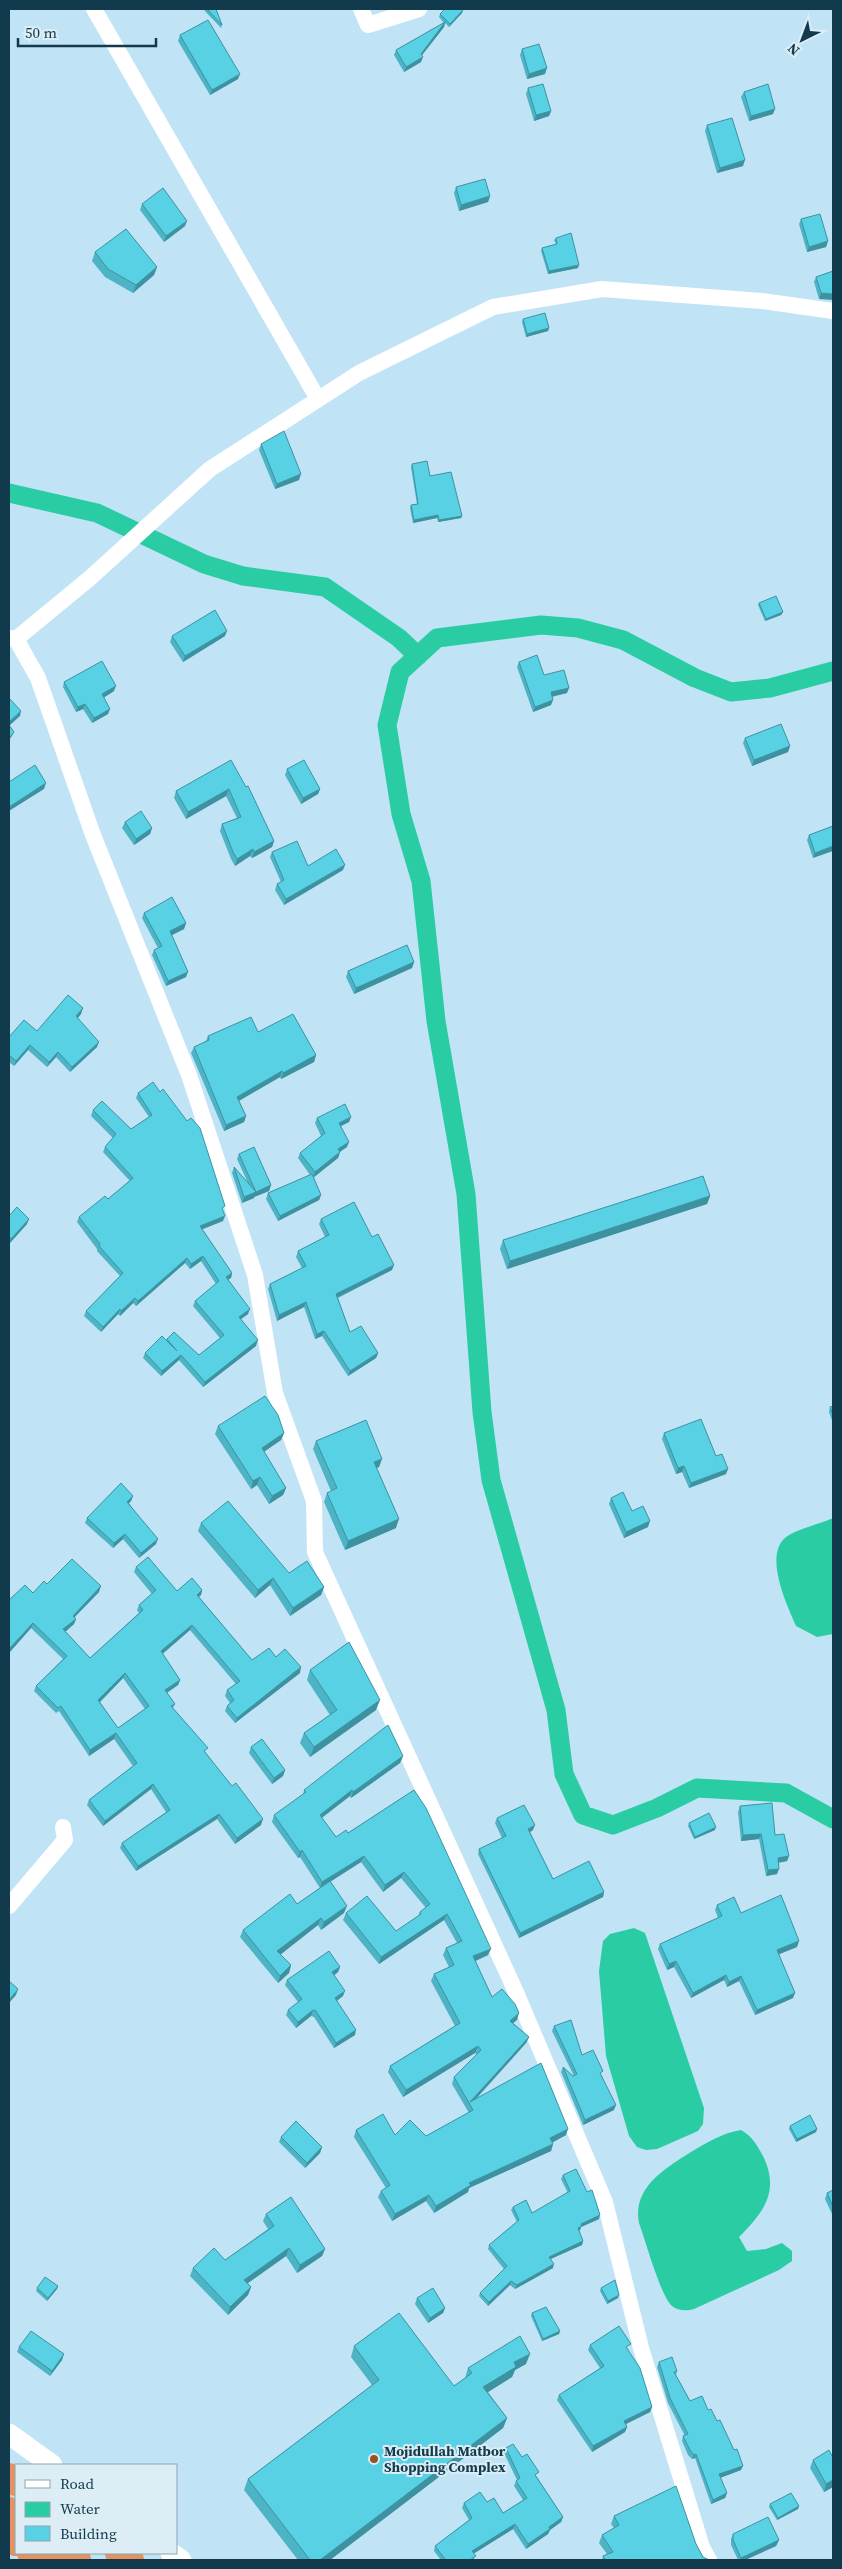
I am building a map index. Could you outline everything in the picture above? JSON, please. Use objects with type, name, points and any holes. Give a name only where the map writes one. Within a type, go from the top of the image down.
[{"type":"street","points":[[94,9],[318,400]]},
{"type":"street","points":[[361,9],[368,25],[419,9]]},
{"type":"street","points":[[709,2560],[702,2547],[641,2348],[605,2202],[514,1990],[314,1552],[314,1501],[275,1393],[252,1265],[190,1075],[92,835],[38,678],[13,638],[90,578],[210,469],[358,373],[493,306],[602,289],[762,301],[833,310]]},
{"type":"street","points":[[9,1906],[65,1840],[63,1827]]},
{"type":"street","points":[[9,2434],[51,2464]]},
{"type":"water","points":[[833,1518],[833,1634],[817,1637],[796,1626],[782,1592],[777,1565],[777,1553],[781,1543],[789,1535]]},
{"type":"water","points":[[634,1928],[645,1933],[704,2108],[703,2124],[698,2131],[657,2149],[646,2150],[637,2147],[629,2136],[606,2056],[599,1971],[603,1941],[610,1934]]},
{"type":"water","points":[[741,2130],[759,2148],[768,2169],[770,2180],[767,2200],[762,2210],[739,2237],[747,2251],[766,2249],[782,2243],[792,2251],[792,2261],[779,2270],[694,2309],[677,2309],[668,2301],[649,2254],[639,2223],[638,2210],[641,2199],[653,2180],[671,2165],[715,2138]]},
{"type":"building","points":[[207,9],[216,9],[222,25]]},
{"type":"building","points":[[445,9],[463,10],[450,24],[440,14]]},
{"type":"building","points":[[208,20],[240,74],[212,90],[180,35]]},
{"type":"building","points":[[445,22],[421,54],[423,57],[406,67],[396,50]]},
{"type":"building","points":[[539,44],[547,68],[529,74],[522,49]]},
{"type":"building","points":[[543,84],[551,111],[536,115],[528,88]]},
{"type":"building","points":[[768,84],[775,109],[751,116],[744,92]]},
{"type":"building","points":[[732,118],[745,160],[720,168],[707,125]]},
{"type":"building","points":[[485,179],[490,196],[461,205],[456,187]]},
{"type":"building","points":[[163,188],[187,221],[166,236],[142,204]]},
{"type":"building","points":[[820,214],[828,241],[809,247],[801,219]]},
{"type":"building","points":[[126,229],[157,267],[136,285],[108,269],[95,252]]},
{"type":"building","points":[[571,233],[579,265],[549,271],[542,248],[557,244],[556,238]]},
{"type":"building","points":[[833,271],[833,294],[821,293],[816,277]]},
{"type":"building","points":[[545,313],[549,328],[527,334],[523,319]]},
{"type":"building","points":[[284,431],[301,474],[277,484],[261,444]]},
{"type":"building","points":[[427,461],[430,476],[451,472],[462,516],[439,520],[438,515],[414,520],[411,505],[418,504],[412,464]]},
{"type":"building","points":[[776,596],[783,612],[766,619],[759,603]]},
{"type":"building","points":[[215,610],[227,631],[185,656],[172,636]]},
{"type":"building","points":[[537,655],[544,675],[564,670],[569,688],[551,692],[553,700],[535,707],[519,662]]},
{"type":"building","points":[[102,661],[116,686],[102,694],[110,709],[94,718],[85,704],[78,707],[64,682]]},
{"type":"building","points":[[9,698],[21,711],[9,722]]},
{"type":"building","points":[[781,724],[790,746],[754,760],[745,738]]},
{"type":"building","points":[[9,725],[14,732],[9,738]]},
{"type":"building","points":[[231,760],[246,787],[248,786],[274,841],[254,852],[253,849],[237,859],[222,824],[241,817],[229,789],[188,812],[176,791]]},
{"type":"building","points":[[304,760],[320,789],[303,798],[287,769]]},
{"type":"building","points":[[35,765],[46,783],[9,807],[9,782]]},
{"type":"building","points":[[141,811],[152,828],[136,839],[125,822]]},
{"type":"building","points":[[833,826],[833,846],[815,853],[809,835]]},
{"type":"building","points":[[297,841],[308,866],[336,849],[345,865],[286,899],[277,884],[284,880],[272,852]]},
{"type":"building","points":[[172,897],[186,923],[170,931],[188,972],[168,981],[154,950],[162,946],[144,913]]},
{"type":"building","points":[[407,945],[414,962],[356,988],[348,971]]},
{"type":"building","points":[[68,995],[83,1008],[76,1016],[99,1042],[72,1067],[58,1052],[49,1062],[30,1045],[16,1061],[9,1055],[9,1037],[24,1020],[37,1031]]},
{"type":"building","points":[[293,1014],[316,1055],[283,1073],[282,1071],[237,1097],[246,1116],[226,1125],[194,1047],[209,1040],[208,1036],[251,1017],[258,1032]]},
{"type":"building","points":[[153,1082],[160,1092],[163,1089],[187,1121],[191,1118],[200,1128],[225,1206],[222,1208],[225,1216],[200,1226],[232,1273],[226,1277],[250,1309],[239,1317],[258,1340],[205,1382],[181,1355],[162,1371],[145,1353],[162,1336],[177,1351],[167,1339],[174,1332],[199,1355],[224,1335],[195,1301],[219,1281],[203,1256],[191,1264],[187,1258],[138,1301],[135,1298],[121,1311],[120,1309],[103,1327],[86,1311],[123,1273],[99,1246],[100,1244],[79,1217],[105,1196],[108,1199],[133,1178],[105,1147],[116,1134],[93,1110],[102,1101],[131,1129],[152,1115],[138,1093]]},
{"type":"building","points":[[345,1104],[351,1117],[339,1123],[349,1142],[338,1149],[340,1152],[315,1172],[300,1153],[325,1133],[317,1118]]},
{"type":"building","points":[[254,1147],[271,1185],[256,1192],[239,1154]]},
{"type":"building","points":[[234,1167],[256,1192],[244,1197]]},
{"type":"building","points":[[312,1174],[321,1195],[280,1216],[268,1193]]},
{"type":"building","points":[[703,1176],[710,1196],[510,1261],[503,1240]]},
{"type":"building","points":[[354,1202],[372,1237],[378,1234],[394,1265],[336,1294],[350,1332],[361,1326],[378,1353],[350,1371],[324,1331],[317,1334],[306,1302],[279,1315],[270,1284],[306,1266],[298,1251],[329,1235],[321,1219]]},
{"type":"building","points":[[17,1207],[29,1219],[11,1239],[9,1236],[9,1216]]},
{"type":"building","points":[[265,1396],[278,1415],[284,1433],[262,1448],[286,1488],[272,1496],[260,1477],[253,1481],[218,1426]]},
{"type":"building","points":[[701,1419],[716,1456],[722,1454],[728,1469],[691,1483],[684,1466],[678,1468],[664,1433]]},
{"type":"building","points":[[366,1420],[382,1459],[374,1462],[399,1519],[348,1541],[327,1493],[337,1488],[316,1441]]},
{"type":"building","points":[[121,1483],[133,1496],[127,1502],[158,1539],[141,1553],[125,1534],[114,1543],[87,1518]]},
{"type":"building","points":[[623,1492],[632,1511],[643,1506],[650,1521],[626,1532],[611,1498]]},
{"type":"building","points":[[228,1501],[289,1573],[307,1561],[324,1587],[293,1608],[273,1578],[258,1590],[201,1523]]},
{"type":"building","points":[[148,1557],[177,1591],[192,1578],[202,1590],[197,1595],[252,1660],[269,1648],[276,1657],[285,1649],[301,1667],[237,1718],[227,1706],[234,1700],[227,1690],[240,1681],[192,1625],[161,1651],[180,1680],[165,1690],[175,1704],[171,1706],[208,1748],[204,1751],[232,1786],[236,1783],[263,1819],[237,1838],[219,1814],[138,1866],[122,1843],[170,1810],[153,1784],[105,1821],[89,1800],[137,1763],[116,1733],[90,1750],[61,1706],[58,1708],[36,1686],[67,1656],[33,1623],[9,1649],[9,1600],[25,1585],[33,1593],[44,1581],[47,1584],[72,1559],[101,1586],[73,1616],[76,1619],[63,1629],[90,1658],[143,1610],[139,1605],[156,1590],[136,1567]],"holes":[[[125,1673],[149,1706],[118,1728],[98,1700]]]},
{"type":"building","points":[[349,1642],[380,1700],[314,1747],[304,1733],[337,1710],[310,1670]]},
{"type":"building","points":[[388,1725],[403,1756],[353,1792],[352,1790],[320,1815],[336,1837],[346,1830],[348,1833],[414,1790],[426,1808],[491,1949],[473,1956],[492,1997],[502,1989],[515,2004],[519,2013],[510,2021],[529,2037],[470,2102],[541,2063],[568,2129],[550,2138],[553,2144],[469,2183],[471,2185],[436,2206],[429,2195],[395,2214],[381,2191],[390,2185],[356,2130],[383,2114],[395,2135],[410,2120],[426,2136],[473,2110],[454,2077],[481,2050],[478,2046],[406,2090],[390,2066],[460,2023],[434,1974],[454,1965],[446,1948],[462,1941],[447,1914],[381,1957],[346,1913],[367,1896],[396,1931],[421,1914],[420,1912],[430,1904],[404,1872],[385,1885],[364,1856],[322,1882],[302,1850],[300,1852],[274,1815],[306,1792],[304,1790]]},
{"type":"building","points":[[262,1739],[285,1770],[274,1778],[251,1747]]},
{"type":"building","points":[[772,1803],[775,1835],[784,1834],[789,1856],[778,1858],[779,1869],[768,1870],[761,1834],[743,1835],[740,1806]]},
{"type":"building","points":[[524,1805],[535,1825],[528,1829],[553,1879],[589,1861],[604,1892],[520,1933],[479,1849],[506,1836],[497,1818]]},
{"type":"building","points":[[709,1813],[716,1827],[695,1837],[689,1823]]},
{"type":"building","points":[[330,1881],[347,1906],[324,1922],[321,1918],[277,1951],[291,1965],[280,1976],[243,1930],[290,1894],[297,1904]]},
{"type":"building","points":[[781,1895],[799,1941],[777,1950],[795,1993],[757,2010],[741,1976],[729,1982],[726,1975],[693,1993],[676,1961],[669,1964],[660,1944],[722,1916],[717,1905],[734,1897],[741,1913]]},
{"type":"building","points":[[329,1951],[340,1967],[332,1972],[345,1991],[335,1998],[356,2030],[336,2043],[316,2011],[313,2010],[298,2022],[288,2010],[302,1999],[287,1980]]},
{"type":"building","points":[[9,1981],[18,1989],[9,2000]]},
{"type":"building","points":[[571,2020],[582,2055],[593,2050],[603,2071],[600,2073],[616,2105],[585,2120],[563,2067],[573,2076],[577,2074],[554,2026]]},
{"type":"building","points":[[810,2115],[817,2129],[797,2139],[790,2126]]},
{"type":"building","points":[[296,2121],[322,2147],[307,2163],[281,2137]]},
{"type":"building","points":[[576,2169],[587,2192],[592,2190],[600,2215],[581,2224],[582,2226],[578,2228],[583,2241],[549,2257],[554,2264],[517,2285],[511,2281],[489,2302],[480,2293],[507,2266],[489,2245],[519,2220],[513,2207],[526,2200],[532,2213],[570,2191],[563,2175]]},
{"type":"building","points":[[833,2190],[833,2207],[827,2193]]},
{"type":"building","points":[[291,2197],[325,2249],[300,2265],[289,2248],[244,2280],[251,2287],[230,2307],[193,2268],[214,2248],[225,2260],[274,2226],[266,2214]]},
{"type":"building","points":[[45,2277],[58,2286],[48,2298],[37,2288]]},
{"type":"building","points":[[615,2280],[619,2295],[608,2301],[601,2288]]},
{"type":"building","points":[[433,2288],[445,2308],[430,2318],[417,2298]]},
{"type":"building","points":[[546,2307],[560,2331],[543,2339],[532,2313]]},
{"type":"building","name":"Mojidullah Matbor Shopping Complex","points":[[399,2313],[454,2386],[472,2373],[468,2368],[520,2336],[530,2354],[514,2362],[516,2367],[483,2387],[507,2418],[320,2560],[310,2560],[248,2479],[379,2380],[354,2346]]},
{"type":"building","points":[[619,2326],[631,2344],[626,2347],[640,2368],[652,2407],[624,2421],[627,2427],[593,2446],[559,2395],[604,2366],[590,2345]]},
{"type":"building","points":[[31,2331],[64,2354],[52,2371],[19,2347]]},
{"type":"building","points":[[672,2357],[677,2371],[674,2372],[690,2401],[702,2396],[708,2410],[711,2409],[717,2421],[720,2420],[734,2450],[737,2449],[743,2466],[719,2474],[727,2493],[713,2500],[696,2454],[694,2455],[690,2450],[683,2436],[688,2434],[670,2398],[659,2362]]},
{"type":"building","points":[[513,2444],[522,2457],[527,2454],[539,2472],[535,2475],[563,2517],[549,2527],[550,2529],[528,2544],[515,2524],[472,2551],[476,2556],[470,2560],[443,2560],[445,2559],[435,2546],[472,2518],[464,2503],[480,2492],[487,2502],[494,2498],[503,2513],[527,2498],[516,2481],[520,2478],[506,2448]]},
{"type":"building","points":[[829,2450],[833,2458],[833,2480],[826,2484],[813,2460]]},
{"type":"building","points":[[676,2486],[696,2544],[703,2557],[709,2560],[605,2560],[603,2556],[613,2552],[602,2535],[619,2525],[614,2516]]},
{"type":"building","points":[[791,2493],[799,2506],[778,2518],[770,2504]]},
{"type":"building","points":[[768,2517],[779,2540],[741,2558],[733,2540],[733,2534]]},
{"type":"waterway","points":[[9,493],[97,513],[204,564],[243,576],[325,587],[399,638],[418,656]]},
{"type":"waterway","points":[[833,671],[770,688],[731,692],[695,678],[623,640],[578,628],[541,625],[437,638],[400,672],[387,725],[401,814],[421,881],[436,1021],[466,1194],[482,1412],[491,1480],[556,1710],[564,1774],[583,1815],[613,1825],[657,1808],[697,1788],[786,1793],[833,1819]]},
{"type":"place","name":"Mojidullah Matbor Shopping Complex","points":[[374,2459]]}]
